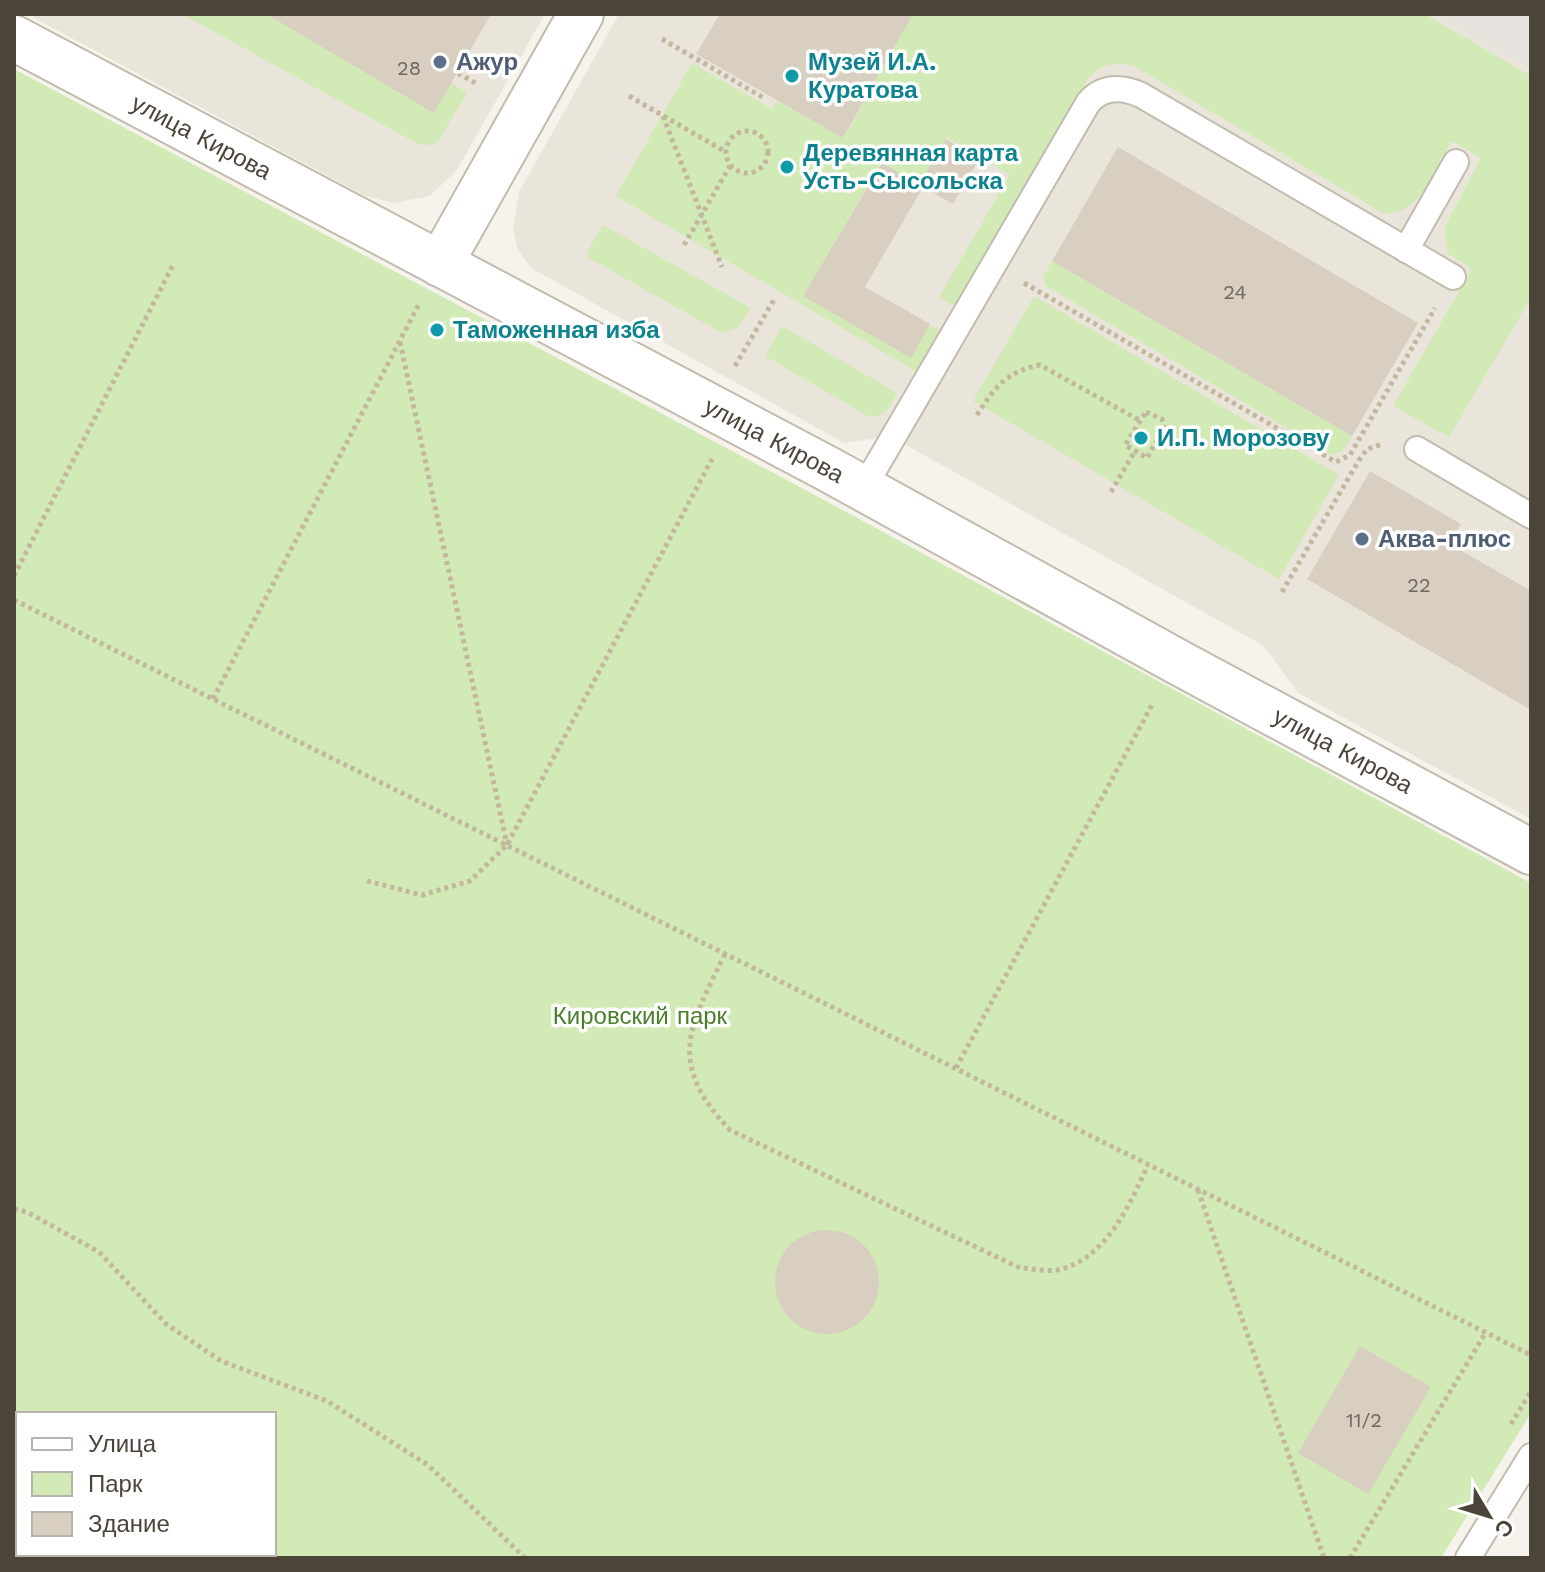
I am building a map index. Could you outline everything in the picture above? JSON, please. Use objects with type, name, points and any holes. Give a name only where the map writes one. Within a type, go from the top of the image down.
[{"type":"street","points":[[440,264],[581,14]]},
{"type":"street","name":"улица Кирова","points":[[14,38],[722,413],[1531,852]]},
{"type":"lane","points":[[863,489],[1088,103],[1103,90],[1123,89],[1141,95],[1453,277]]},
{"type":"lane","points":[[1406,250],[1456,162]]},
{"type":"lane","points":[[1417,449],[1531,516]]},
{"type":"lane","points":[[1468,1558],[1531,1456]]},
{"type":"path","points":[[662,39],[764,98]]},
{"type":"path","points":[[458,73],[477,84]]},
{"type":"path","points":[[629,96],[726,152]]},
{"type":"path","points":[[663,116],[722,267]]},
{"type":"path","points":[[744,131],[758,134],[767,144],[766,164],[756,173],[742,174],[730,166],[726,152],[731,138],[744,131]]},
{"type":"path","points":[[684,245],[730,166]]},
{"type":"path","points":[[14,576],[174,263]]},
{"type":"path","points":[[1016,296],[1031,269]]},
{"type":"path","points":[[1024,282],[1329,460],[1343,462],[1350,455],[1435,308],[1421,300]]},
{"type":"path","points":[[367,881],[422,895],[470,881],[507,845],[722,413],[775,298]]},
{"type":"path","points":[[213,699],[420,302]]},
{"type":"path","points":[[400,342],[507,845]]},
{"type":"path","points":[[977,415],[996,385],[1017,372],[1040,365],[1139,420]]},
{"type":"path","points":[[1146,412],[1152,412],[1162,419],[1164,428],[1147,458],[1135,451],[1125,445],[1139,420],[1146,412]]},
{"type":"path","points":[[1282,592],[1367,449],[1385,443],[1408,443],[1417,449]]},
{"type":"path","points":[[1111,492],[1135,451]]},
{"type":"path","points":[[1350,455],[1359,460]]},
{"type":"path","points":[[14,600],[1531,1355]]},
{"type":"path","points":[[956,1068],[1153,703]]},
{"type":"path","points":[[725,954],[693,1019],[688,1062],[707,1105],[730,1130],[1020,1268],[1058,1270],[1089,1254],[1123,1218],[1148,1164]]},
{"type":"path","points":[[1198,1189],[1324,1558]]},
{"type":"path","points":[[14,1209],[27,1212],[99,1252],[166,1324],[221,1361],[327,1401],[428,1465],[525,1558]]},
{"type":"path","points":[[1350,1558],[1486,1332]]},
{"type":"shaded area","points":[[27,14],[545,14],[457,170],[430,196],[394,203],[365,196]]},
{"type":"shaded area","points":[[619,14],[1531,14],[1531,819],[1298,693],[1264,646],[890,436],[844,443],[531,268],[518,250],[513,229],[519,192]]},
{"type":"shaded area","points":[[1437,14],[1531,14],[1531,68]]},
{"type":"green space","points":[[182,14],[266,14],[434,112],[452,83],[467,93],[439,140],[432,145],[418,144]]},
{"type":"green space","points":[[913,14],[1424,14],[1531,76],[1531,298],[1449,437],[1393,406],[1472,269],[1447,253],[1445,227],[1481,158],[1452,141],[1417,199],[1396,212],[1383,213],[1134,66],[1105,66],[1089,77],[957,307],[939,297],[1010,175],[947,137],[919,184],[881,163],[803,296],[937,328],[940,334],[919,373],[616,196],[692,63],[772,109],[777,101],[844,138],[872,89],[828,63],[899,37]]},
{"type":"green space","name":"Кировский парк","points":[[14,69],[813,494],[1531,883],[1531,1413],[1441,1558],[14,1558]]},
{"type":"green space","points":[[603,225],[751,308],[739,327],[722,333],[589,258],[587,252]]},
{"type":"green space","points":[[1052,261],[1352,436],[1344,450],[1333,455],[1046,286],[1043,277]]},
{"type":"green space","points":[[1034,296],[1339,475],[1279,579],[973,401]]},
{"type":"green space","points":[[782,326],[897,393],[890,406],[879,415],[868,416],[765,356]]},
{"type":"building","points":[[266,14],[491,14],[434,113]]},
{"type":"building","name":"Музей И.А. Куратова","points":[[720,14],[913,14],[843,138],[696,54]]},
{"type":"building","points":[[946,139],[979,159],[953,204],[923,187],[865,287],[930,324],[911,358],[803,296],[882,163],[919,184]]},
{"type":"building","points":[[1118,147],[1418,323],[1352,436],[1052,261]]},
{"type":"building","points":[[1370,471],[1461,524],[1450,544],[1531,591],[1531,710],[1307,579]]},
{"type":"building","points":[[827,1230],[847,1234],[870,1253],[879,1282],[875,1302],[856,1325],[827,1334],[807,1330],[784,1311],[775,1282],[779,1262],[798,1239]]},
{"type":"building","points":[[1360,1346],[1431,1387],[1368,1494],[1298,1453]]},
{"type":"place","name":"Ажур","points":[[440,62]]},
{"type":"place","name":"Музей И.А. Куратова","points":[[792,76]]},
{"type":"place","name":"Деревянная карта Усть-Сысольска","points":[[787,167]]},
{"type":"place","name":"Таможенная изба","points":[[437,330]]},
{"type":"place","name":"И.П. Морозову","points":[[1141,438]]},
{"type":"place","name":"Аква-плюс","points":[[1362,539]]}]
